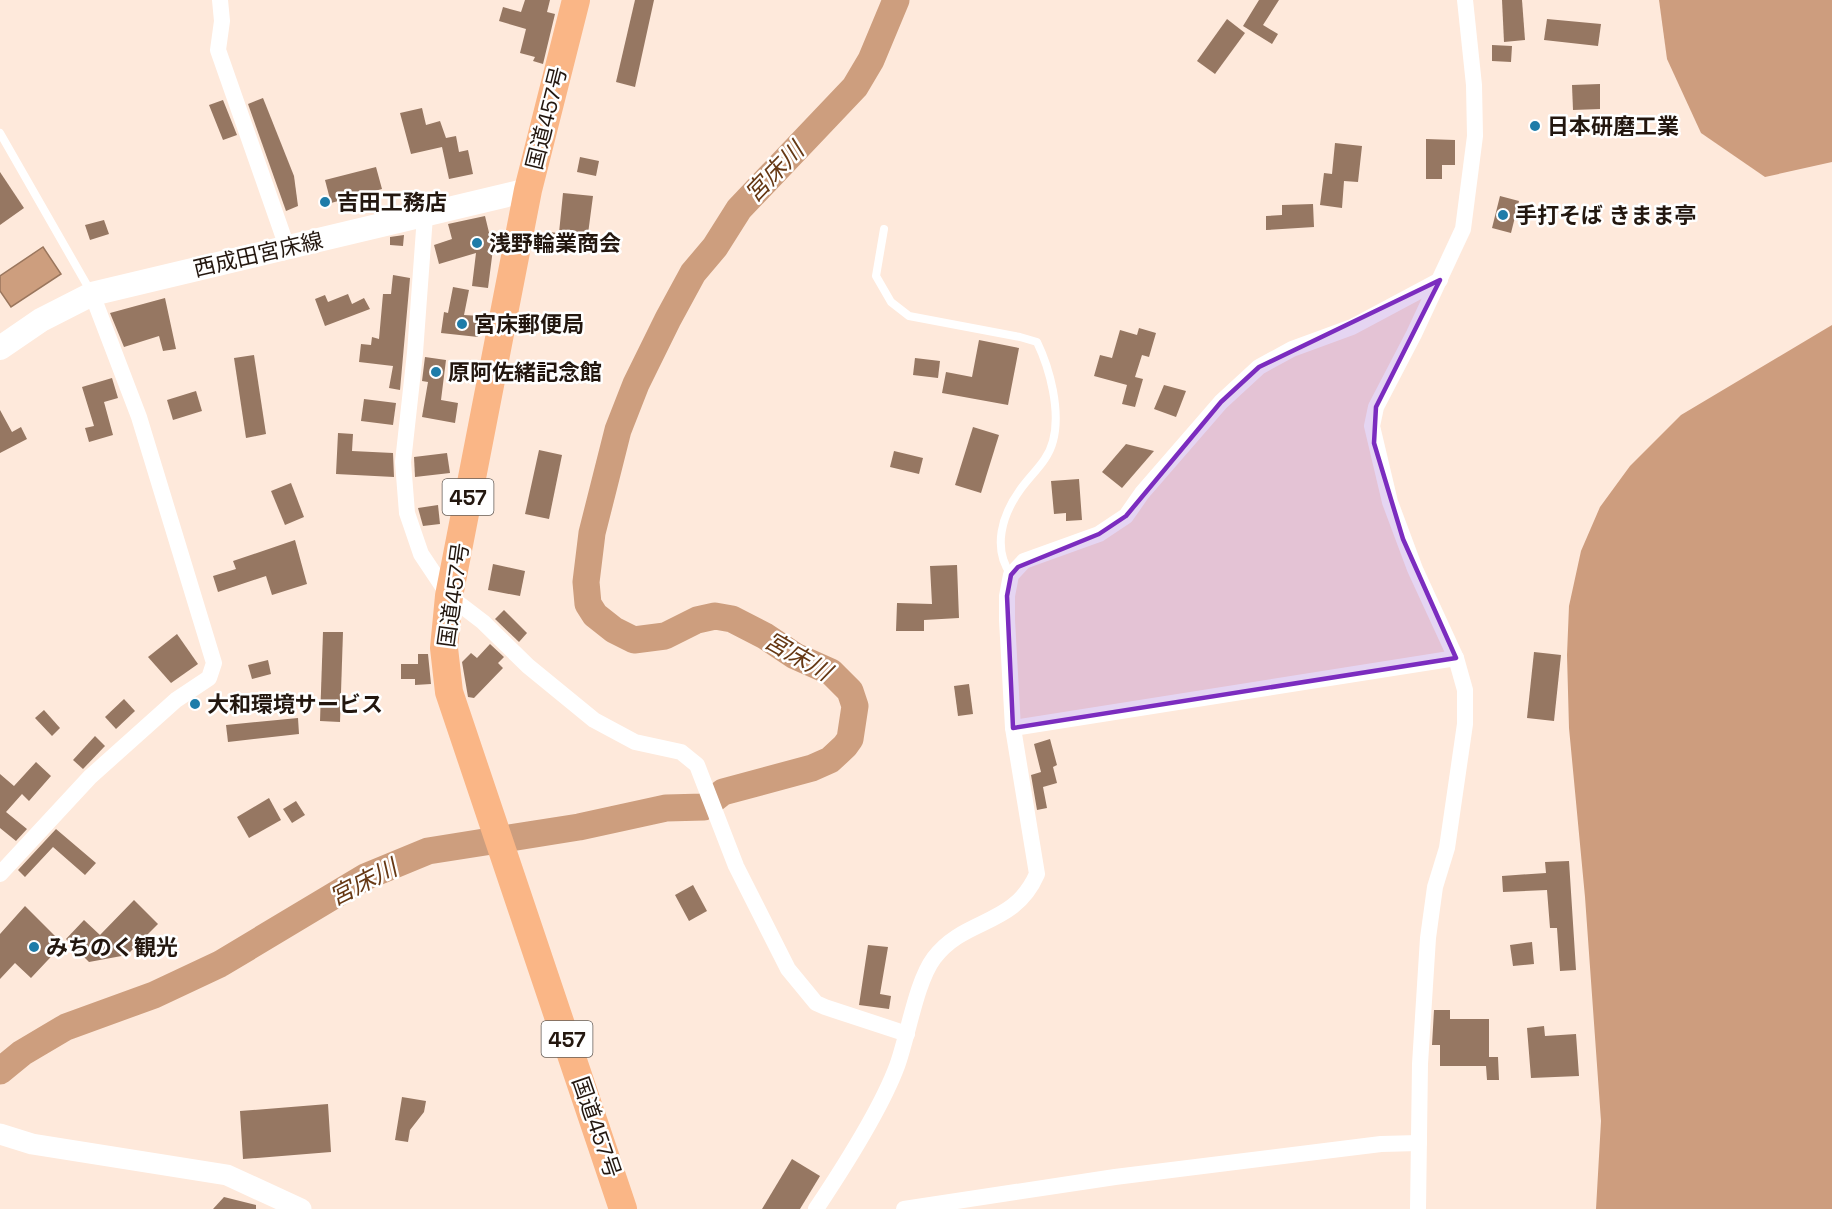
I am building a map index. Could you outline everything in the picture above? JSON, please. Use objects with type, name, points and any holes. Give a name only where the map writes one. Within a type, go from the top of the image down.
[{"type":"highway","name":"国道457号","points":[[576,0],[528,190],[449,596],[444,648],[449,692],[484,802],[510,869],[623,1209]]},
{"type":"main road","name":"西成田宮床線","points":[[0,348],[41,320],[92,294],[528,190]]},
{"type":"street","points":[[220,0],[222,21],[218,50],[287,246]]},
{"type":"street","points":[[1418,1209],[1420,1064],[1428,938],[1435,886],[1447,848],[1465,724],[1465,690],[1456,658],[1415,569],[1390,502],[1372,426],[1376,407],[1463,229],[1473,162],[1474,85],[1465,0]]},
{"type":"street","points":[[426,216],[415,353],[403,462],[407,513],[421,554],[449,596],[483,622],[528,666],[594,720],[635,742],[681,752],[698,765],[729,849],[795,982],[816,1003],[825,1008],[907,1034]]},
{"type":"street","points":[[816,1209],[887,1088],[933,959],[954,938],[1012,909],[1026,896],[1037,874],[1013,728],[1007,620],[1007,596],[1011,574],[1024,561],[1099,534],[1126,516],[1142,493],[1221,402],[1258,367],[1292,349],[1352,327],[1440,280]]},
{"type":"street","points":[[0,874],[90,777],[176,700],[209,678],[214,663],[139,417],[92,294]]},
{"type":"street","points":[[1013,728],[1456,658]]},
{"type":"street","points":[[1,1134],[32,1144],[227,1175],[301,1209]]},
{"type":"street","points":[[904,1209],[1127,1176],[1381,1144],[1419,1143]]},
{"type":"lane","points":[[0,133],[92,294]]},
{"type":"lane","points":[[884,229],[876,276],[891,302],[909,316],[1020,336],[1037,342],[1046,360],[1056,421],[1053,441],[1039,469],[1021,489],[1005,516],[1000,544],[1002,561],[1011,574]]},
{"type":"highlighted area","points":[[1440,280],[1376,407],[1374,443],[1403,539],[1456,658],[1013,728],[1007,596],[1011,575],[1018,567],[1099,534],[1126,516],[1221,402],[1259,367]]},
{"type":"shaded area","points":[[1659,0],[1832,0],[1832,162],[1765,177],[1701,133],[1667,59]]},
{"type":"shaded area","points":[[43,247],[61,274],[11,307],[0,291],[0,276]]},
{"type":"shaded area","points":[[1832,325],[1832,1209],[1596,1209],[1601,1121],[1585,897],[1569,728],[1567,655],[1569,606],[1581,551],[1600,507],[1630,466],[1681,415]]},
{"type":"building","points":[[525,0],[550,0],[547,12],[555,14],[543,64],[533,61],[535,57],[520,53],[526,29],[499,21],[503,7],[521,12]]},
{"type":"building","points":[[635,0],[654,0],[635,87],[616,82]]},
{"type":"building","points":[[1259,0],[1279,0],[1263,25],[1278,34],[1272,44],[1243,26]]},
{"type":"building","points":[[1502,0],[1522,0],[1525,40],[1504,42]]},
{"type":"building","points":[[1227,19],[1245,33],[1215,74],[1197,61]]},
{"type":"building","points":[[1547,19],[1601,24],[1598,46],[1544,40]]},
{"type":"building","points":[[1492,45],[1512,46],[1511,62],[1492,61]]},
{"type":"building","points":[[1600,84],[1600,109],[1573,110],[1572,85]]},
{"type":"building","points":[[263,98],[294,176],[298,206],[286,211],[248,104]]},
{"type":"building","points":[[223,100],[237,135],[223,140],[209,105]]},
{"type":"building","points":[[422,108],[426,125],[440,121],[446,138],[456,136],[459,152],[468,150],[473,174],[449,179],[442,147],[411,154],[400,113]]},
{"type":"building","points":[[1426,139],[1455,140],[1455,165],[1442,165],[1442,179],[1426,179]]},
{"type":"building","points":[[1335,143],[1362,146],[1358,182],[1344,181],[1342,208],[1320,205],[1324,173],[1332,174]]},
{"type":"building","points":[[580,157],[599,161],[596,176],[577,172]]},
{"type":"building","points":[[376,167],[382,189],[331,203],[325,180]]},
{"type":"building","points":[[0,172],[24,208],[0,225]]},
{"type":"building","points":[[563,193],[593,196],[586,249],[547,245],[549,232],[559,233]]},
{"type":"building","points":[[1500,196],[1519,201],[1511,233],[1492,228]]},
{"type":"building","points":[[1313,204],[1314,227],[1266,230],[1266,216],[1282,215],[1282,205]]},
{"type":"building","points":[[485,216],[493,249],[488,288],[472,286],[476,253],[439,264],[434,245],[452,239],[448,224]]},
{"type":"building","points":[[104,220],[109,234],[90,240],[85,225]]},
{"type":"building","points":[[404,235],[403,246],[390,245],[390,237]]},
{"type":"building","points":[[393,275],[410,278],[400,390],[389,388],[393,366],[359,362],[361,344],[371,345],[372,337],[379,339],[383,294],[391,294]]},
{"type":"building","points":[[453,287],[469,290],[464,315],[481,316],[478,337],[441,333],[444,312],[448,313]]},
{"type":"building","points":[[348,294],[352,304],[364,298],[370,309],[325,326],[315,299],[325,295],[328,302]]},
{"type":"building","points":[[165,298],[176,349],[163,351],[159,336],[124,347],[110,313]]},
{"type":"building","points":[[1139,328],[1156,333],[1149,357],[1142,355],[1135,377],[1143,379],[1135,407],[1122,404],[1127,385],[1094,376],[1100,355],[1112,358],[1120,330],[1137,335]]},
{"type":"building","points":[[979,340],[1019,348],[1008,405],[942,393],[946,372],[972,377]]},
{"type":"building","points":[[254,355],[266,434],[246,438],[234,358]]},
{"type":"building","points":[[425,357],[446,360],[441,400],[458,403],[455,423],[422,417],[428,382],[422,381]]},
{"type":"building","points":[[915,358],[940,361],[938,378],[913,375]]},
{"type":"building","points":[[112,378],[118,398],[104,402],[113,435],[89,442],[85,428],[94,426],[82,387]]},
{"type":"building","points":[[1164,385],[1186,391],[1176,417],[1154,409]]},
{"type":"building","points":[[196,391],[202,411],[173,420],[167,400]]},
{"type":"building","points":[[364,399],[396,403],[393,425],[361,421]]},
{"type":"building","points":[[0,410],[12,432],[21,427],[27,439],[0,453]]},
{"type":"building","points":[[973,427],[999,435],[981,493],[955,485]]},
{"type":"building","points":[[338,433],[353,434],[352,451],[393,453],[394,477],[336,474]]},
{"type":"building","points":[[1126,444],[1154,451],[1122,488],[1102,472]]},
{"type":"building","points":[[539,450],[562,455],[549,519],[525,514]]},
{"type":"building","points":[[894,451],[923,458],[919,474],[890,467]]},
{"type":"building","points":[[447,453],[450,473],[415,477],[414,457]]},
{"type":"building","points":[[1079,479],[1082,520],[1066,521],[1066,513],[1054,514],[1051,481]]},
{"type":"building","points":[[291,483],[304,517],[285,525],[271,491]]},
{"type":"building","points":[[438,505],[440,524],[423,526],[418,508]]},
{"type":"building","points":[[295,540],[307,584],[272,595],[266,576],[218,592],[213,576],[236,569],[233,561]]},
{"type":"building","points":[[493,564],[525,571],[520,596],[488,590]]},
{"type":"building","points":[[957,565],[959,618],[924,620],[924,631],[896,631],[897,603],[932,604],[930,566]]},
{"type":"building","points":[[504,610],[527,633],[519,642],[495,619]]},
{"type":"building","points":[[323,632],[343,632],[340,722],[320,721]]},
{"type":"building","points":[[177,634],[198,664],[171,683],[148,657]]},
{"type":"building","points":[[490,644],[504,657],[498,663],[503,668],[474,698],[468,697],[462,662],[471,653],[477,658]]},
{"type":"building","points":[[1534,652],[1561,655],[1554,721],[1527,718]]},
{"type":"building","points":[[418,654],[428,654],[431,684],[415,685],[415,679],[401,679],[401,664],[418,664]]},
{"type":"building","points":[[268,660],[271,674],[252,679],[248,665]]},
{"type":"building","points":[[969,684],[973,714],[958,716],[954,686]]},
{"type":"building","points":[[124,699],[135,711],[116,729],[105,717]]},
{"type":"building","points":[[44,710],[60,728],[52,736],[35,718]]},
{"type":"building","points":[[298,718],[299,734],[228,742],[226,725]]},
{"type":"building","points":[[95,736],[105,746],[83,769],[73,760]]},
{"type":"building","points":[[1050,739],[1057,765],[1053,767],[1057,783],[1043,787],[1047,808],[1037,810],[1031,775],[1041,772],[1034,744]]},
{"type":"building","points":[[36,762],[51,776],[29,801],[22,794],[6,812],[27,829],[16,841],[0,828],[0,774],[14,786]]},
{"type":"building","points":[[269,798],[281,820],[249,838],[237,817]]},
{"type":"building","points":[[296,801],[305,815],[292,823],[283,809]]},
{"type":"building","points":[[56,829],[96,863],[85,875],[53,847],[25,877],[18,870]]},
{"type":"building","points":[[1569,861],[1576,970],[1560,971],[1557,928],[1550,928],[1547,890],[1503,892],[1502,876],[1546,873],[1545,862]]},
{"type":"building","points":[[693,885],[707,911],[689,921],[675,895]]},
{"type":"building","points":[[134,900],[158,924],[127,955],[89,962],[66,939],[84,920],[100,935]]},
{"type":"building","points":[[25,906],[63,944],[31,978],[15,963],[0,979],[0,934]]},
{"type":"building","points":[[1532,942],[1534,964],[1513,966],[1510,945]]},
{"type":"building","points":[[868,945],[888,947],[880,994],[891,996],[889,1009],[859,1005]]},
{"type":"building","points":[[1434,1010],[1450,1010],[1450,1019],[1489,1019],[1489,1057],[1498,1057],[1499,1080],[1487,1080],[1486,1066],[1440,1066],[1440,1045],[1432,1045]]},
{"type":"building","points":[[1544,1026],[1545,1036],[1576,1034],[1579,1076],[1531,1078],[1527,1028]]},
{"type":"building","points":[[402,1097],[426,1101],[424,1112],[410,1130],[408,1142],[395,1140]]},
{"type":"building","points":[[328,1104],[331,1152],[243,1159],[240,1111]]},
{"type":"building","points":[[792,1159],[820,1176],[800,1209],[762,1209]]},
{"type":"building","points":[[224,1197],[256,1205],[256,1209],[213,1209]]},
{"type":"waterway","name":"宮床川","points":[[0,1071],[22,1053],[66,1027],[154,995],[220,964],[365,877],[428,851],[579,827],[666,808],[704,807],[723,792],[812,768],[830,760],[845,746],[850,739],[855,706],[850,691],[831,672],[795,656],[765,636],[732,619],[715,616],[697,620],[665,636],[634,640],[614,630],[595,615],[588,604],[586,582],[592,533],[618,430],[636,384],[668,319],[693,273],[715,247],[739,209],[855,87],[871,60],[896,0]]},
{"type":"place","name":"日本研磨工業","points":[[1535,126]]},
{"type":"place","name":"吉田工務店","points":[[325,202]]},
{"type":"place","name":"手打そば きまま亭","points":[[1503,215]]},
{"type":"place","name":"浅野輪業商会","points":[[477,243]]},
{"type":"place","name":"宮床郵便局","points":[[462,324]]},
{"type":"place","name":"原阿佐緒記念館","points":[[436,372]]},
{"type":"place","name":"大和環境サービス","points":[[195,704]]},
{"type":"place","name":"みちのく観光","points":[[34,947]]}]
